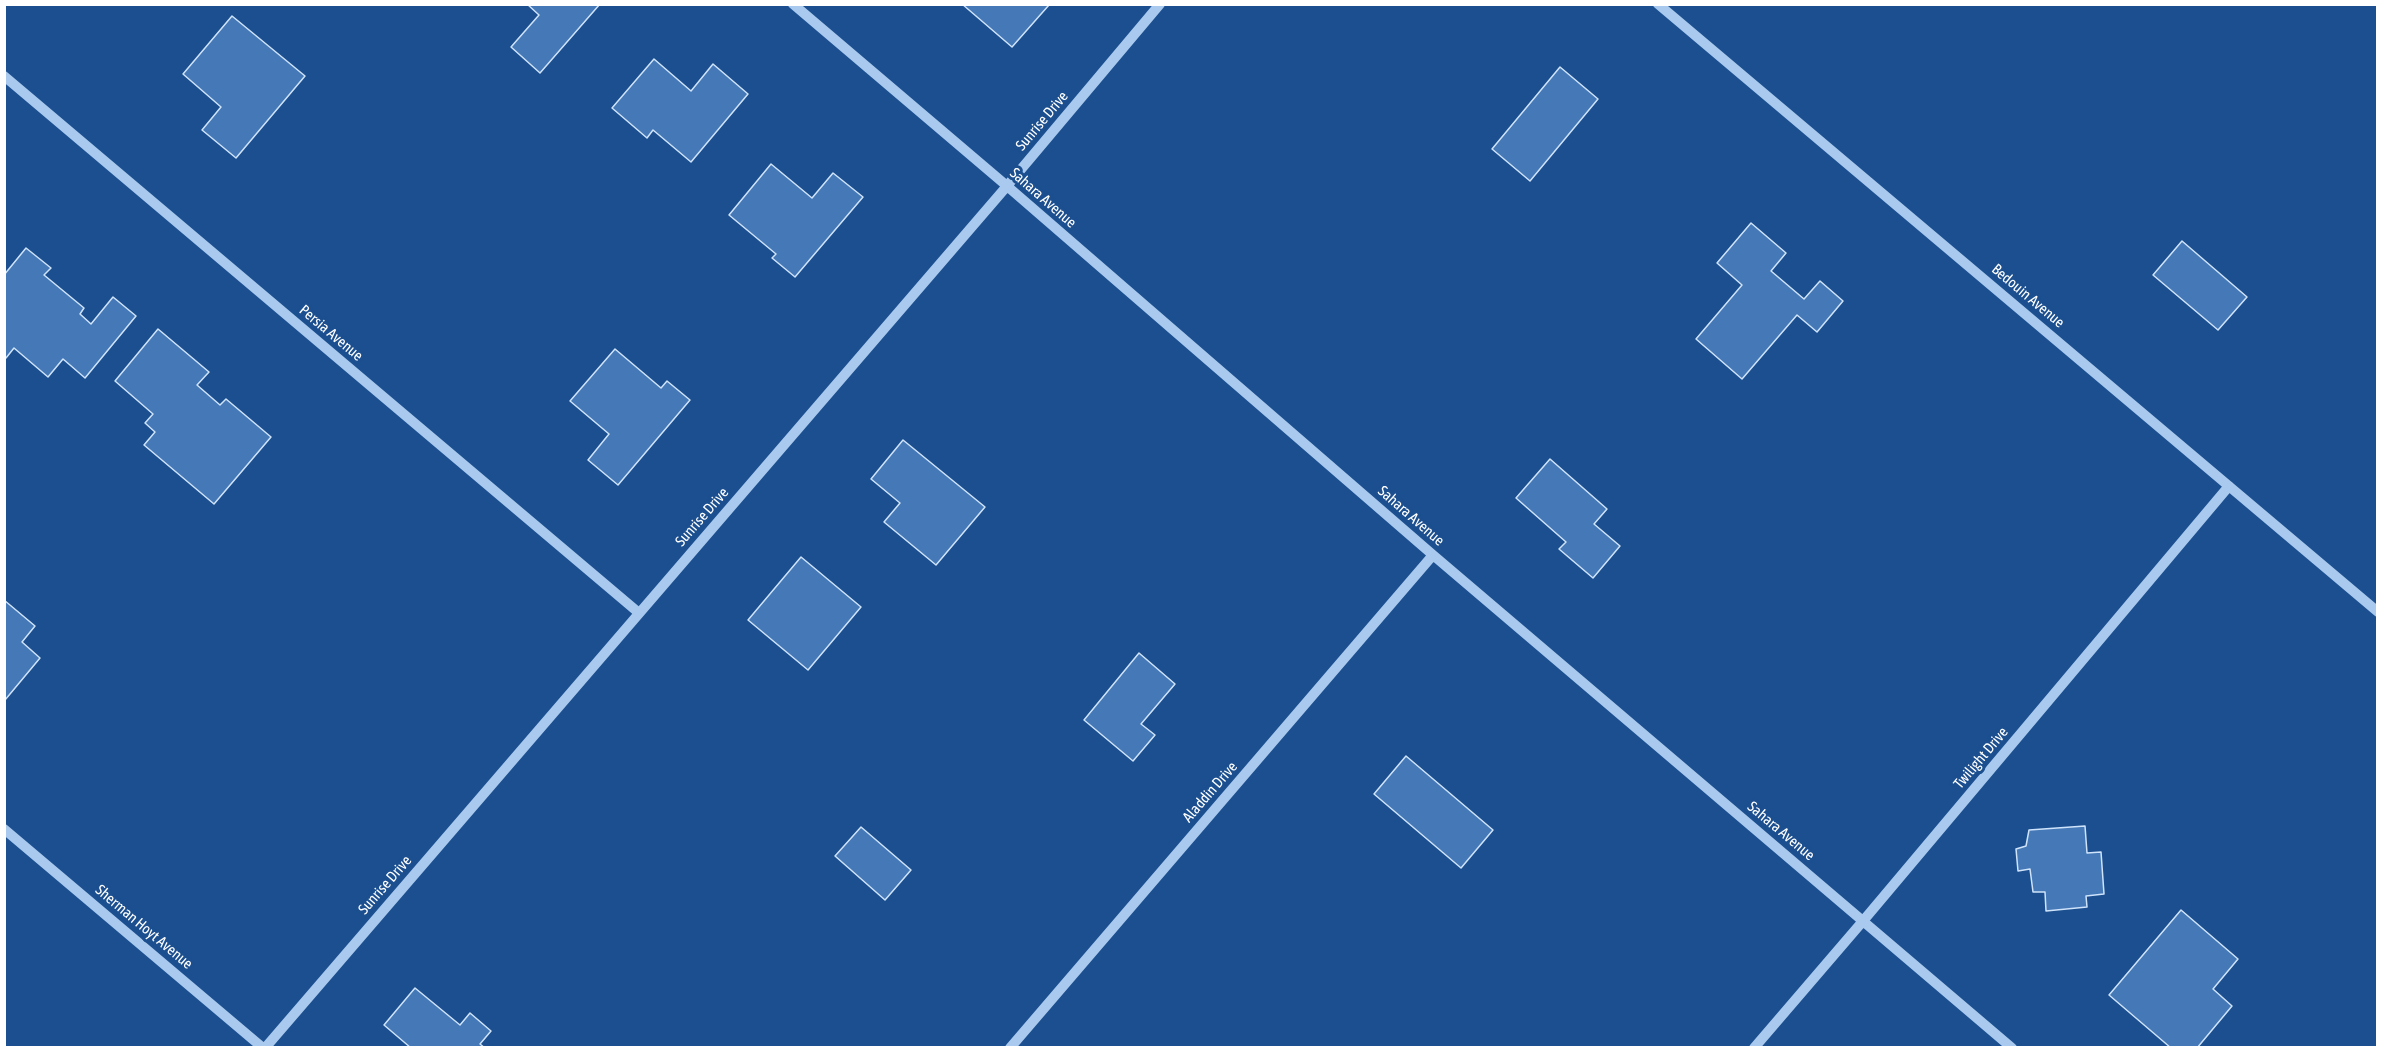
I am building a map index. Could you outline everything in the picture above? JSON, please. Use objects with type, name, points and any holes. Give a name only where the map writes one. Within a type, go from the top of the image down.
[{"type":"street","name":"Sahara Avenue","points":[[792,4],[1007,186],[1433,555],[2012,1047]]},
{"type":"street","name":"Sunrise Drive","points":[[264,1047],[1007,186],[1160,4]]},
{"type":"street","name":"Bedouin Avenue","points":[[1658,4],[2378,612]]},
{"type":"street","name":"Persia Avenue","points":[[4,76],[639,612]]},
{"type":"street","name":"Twilight Drive","points":[[1754,1047],[2229,486]]},
{"type":"street","name":"Aladdin Drive","points":[[1010,1047],[1433,555]]},
{"type":"street","name":"Sherman Hoyt Avenue","points":[[4,829],[264,1047]]},
{"type":"building","points":[[527,4],[600,4],[540,73],[511,47],[539,15]]},
{"type":"building","points":[[962,4],[1049,4],[1049,5],[1012,47]]},
{"type":"building","points":[[232,16],[305,76],[236,158],[202,130],[221,107],[183,74]]},
{"type":"building","points":[[654,59],[691,91],[713,64],[748,94],[691,162],[653,130],[647,138],[612,108]]},
{"type":"building","points":[[1560,67],[1598,99],[1530,181],[1492,149]]},
{"type":"building","points":[[771,164],[812,198],[833,173],[863,197],[795,277],[772,258],[776,254],[729,215]]},
{"type":"building","points":[[1751,223],[1786,253],[1771,271],[1804,299],[1820,281],[1843,301],[1817,332],[1797,315],[1742,379],[1696,339],[1742,285],[1717,263]]},
{"type":"building","points":[[2182,241],[2247,297],[2218,330],[2153,275]]},
{"type":"building","points":[[26,248],[51,268],[44,275],[84,308],[80,314],[91,324],[113,297],[136,316],[85,378],[63,359],[48,377],[14,348],[6,358],[4,357],[4,275]]},
{"type":"building","points":[[158,329],[209,372],[197,385],[220,405],[226,399],[271,437],[214,504],[144,445],[155,432],[145,423],[153,414],[115,381]]},
{"type":"building","points":[[615,349],[661,388],[667,381],[690,400],[618,485],[588,460],[609,434],[570,401]]},
{"type":"building","points":[[903,440],[985,507],[936,565],[884,522],[900,503],[871,479]]},
{"type":"building","points":[[1550,459],[1607,509],[1594,524],[1620,546],[1593,578],[1559,549],[1566,542],[1516,498]]},
{"type":"building","points":[[801,557],[861,607],[808,670],[748,620]]},
{"type":"building","points":[[4,600],[35,626],[22,642],[40,658],[5,700]]},
{"type":"building","points":[[1139,653],[1175,684],[1141,724],[1155,735],[1133,761],[1084,720]]},
{"type":"building","points":[[1406,756],[1493,830],[1461,868],[1374,794]]},
{"type":"building","points":[[2085,826],[2087,853],[2101,852],[2104,894],[2086,896],[2087,907],[2046,911],[2045,892],[2033,892],[2030,869],[2018,871],[2016,849],[2026,846],[2029,830]]},
{"type":"building","points":[[861,827],[911,870],[885,900],[835,856]]},
{"type":"building","points":[[2181,910],[2238,959],[2213,989],[2232,1006],[2197,1048],[2171,1048],[2109,995]]},
{"type":"building","points":[[415,988],[460,1025],[470,1013],[491,1031],[480,1044],[485,1048],[411,1048],[384,1025]]}]
